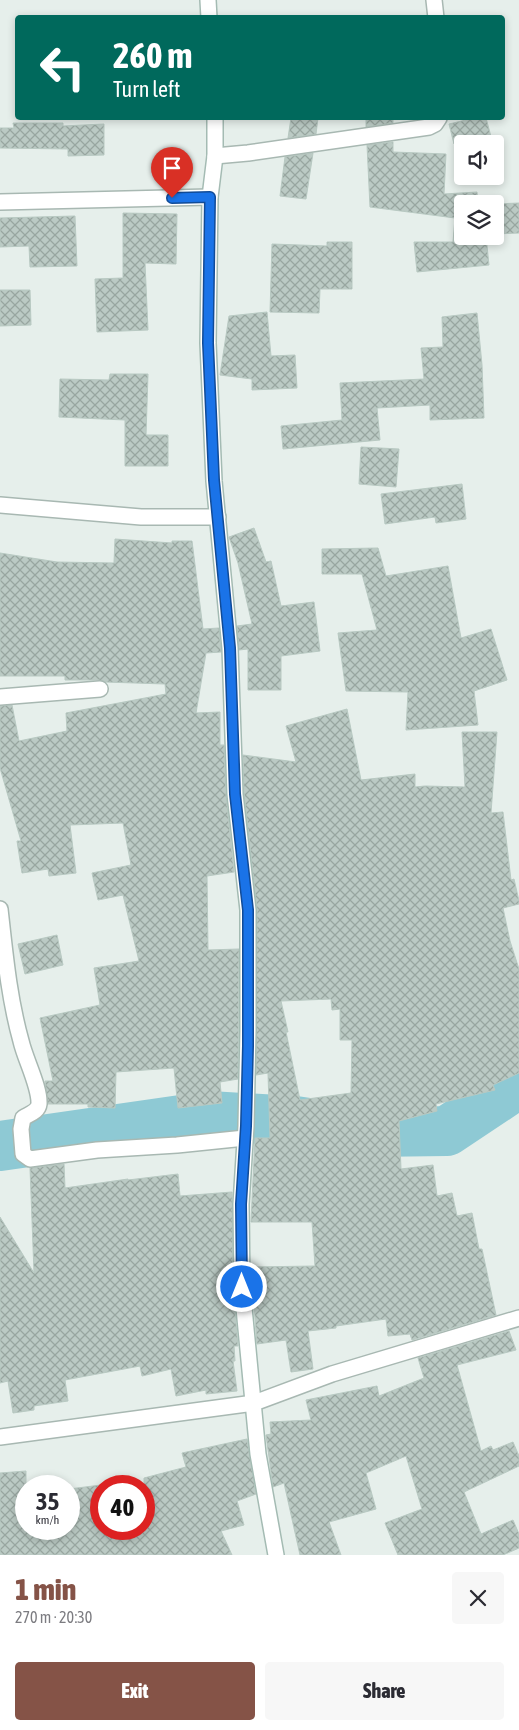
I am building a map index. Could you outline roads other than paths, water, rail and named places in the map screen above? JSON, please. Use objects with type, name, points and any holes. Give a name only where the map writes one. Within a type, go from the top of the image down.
[{"type":"street","points":[[208,0],[210,15]]},
{"type":"street","points":[[434,0],[436,15]]},
{"type":"street","points":[[215,120],[215,156],[210,197],[208,343],[214,480],[230,648],[235,794],[248,910],[247,1110],[241,1204],[242,1287],[258,1454],[276,1555]]},
{"type":"street","points":[[215,156],[258,152],[429,127],[438,120]]},
{"type":"street","points":[[0,202],[210,197]]},
{"type":"street","points":[[0,505],[141,517],[218,517]]},
{"type":"street","points":[[0,697],[100,689]]},
{"type":"street","points":[[0,909],[12,1004],[21,1043],[38,1094],[39,1106],[35,1112],[23,1118],[21,1129],[23,1154],[30,1159],[98,1150],[177,1145],[246,1132]]},
{"type":"street","points":[[0,1437],[254,1404],[332,1374],[519,1318]]},
{"type":"waterway","points":[[0,1146],[209,1116],[295,1121],[369,1132],[447,1131],[519,1083]]}]
